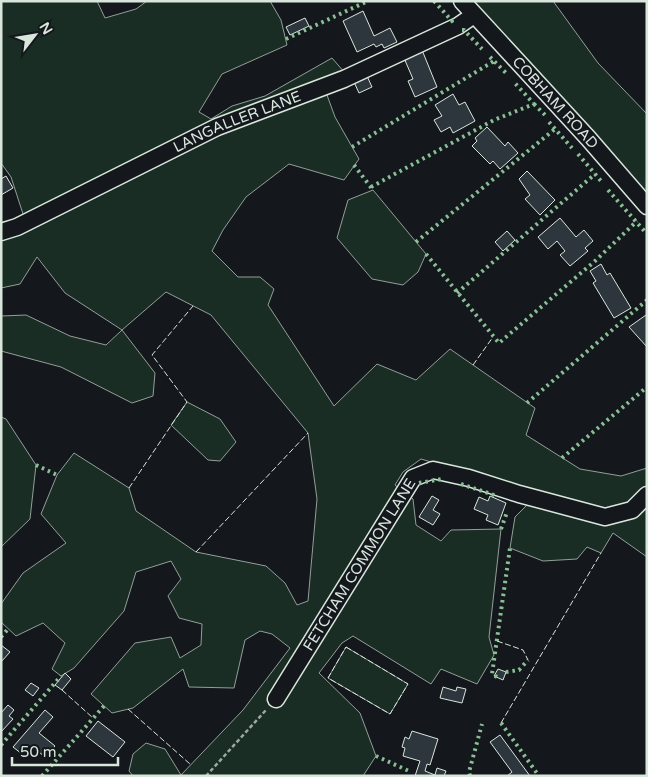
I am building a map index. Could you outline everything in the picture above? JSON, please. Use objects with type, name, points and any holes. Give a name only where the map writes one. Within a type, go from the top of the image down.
[{"type":"street","name":"COBHAM ROAD","points":[[462,1],[588,138],[647,206]]},
{"type":"street","name":"LANGALLER LANE","points":[[1,232],[17,227],[218,127],[344,78],[458,26],[474,15]]},
{"type":"street","name":"FETCHAM COMMON LANE","points":[[276,699],[413,478],[433,470],[470,478],[519,494],[605,517],[632,510],[647,495]]},
{"type":"path","points":[[206,776],[276,699]]},
{"type":"green space","points":[[1,1],[97,1],[105,18],[136,9],[147,1],[270,1],[281,20],[287,45],[222,74],[199,112],[211,119],[232,106],[265,96],[332,58],[345,73],[323,84],[335,117],[359,159],[344,180],[289,164],[246,197],[223,230],[212,251],[238,277],[260,277],[274,289],[268,305],[334,406],[377,364],[416,380],[450,349],[535,408],[526,435],[580,469],[621,476],[647,468],[647,557],[613,533],[601,553],[587,547],[577,559],[543,561],[510,548],[515,517],[527,505],[545,506],[614,524],[618,507],[601,512],[421,459],[403,472],[395,485],[413,499],[416,525],[441,541],[451,530],[501,529],[489,637],[494,655],[477,684],[441,669],[431,684],[353,636],[342,643],[319,673],[360,713],[376,756],[363,776],[133,776],[129,771],[133,754],[146,743],[165,749],[181,775],[243,710],[290,648],[272,634],[260,631],[245,640],[234,688],[189,687],[183,669],[133,708],[112,713],[91,694],[135,643],[171,637],[180,658],[201,645],[202,624],[179,618],[168,596],[181,579],[171,561],[136,572],[124,611],[74,668],[61,676],[52,669],[65,643],[43,623],[16,636],[1,622],[1,604],[23,573],[66,543],[41,514],[57,475],[74,453],[129,488],[136,511],[196,552],[266,566],[285,583],[297,605],[308,601],[317,499],[308,433],[211,315],[166,292],[122,330],[65,293],[37,257],[20,284],[1,288],[1,226],[24,217],[11,177],[1,163]]},
{"type":"green space","points":[[469,1],[553,1],[598,63],[647,114],[647,199]]},
{"type":"green space","points":[[373,190],[426,254],[418,272],[403,285],[372,279],[337,238],[348,200]]},
{"type":"green space","points":[[26,315],[70,336],[106,345],[122,330],[155,373],[153,396],[132,403],[61,367],[1,351],[1,316]]},
{"type":"green space","points":[[187,402],[220,419],[236,442],[220,461],[208,460],[171,425]]},
{"type":"green space","points":[[1,417],[6,419],[36,465],[30,519],[1,547]]},
{"type":"green space","points":[[346,647],[408,684],[390,714],[328,678]]},
{"type":"building","points":[[363,11],[374,36],[390,28],[397,42],[384,48],[382,44],[376,47],[374,44],[357,52],[343,21]]},
{"type":"building","points":[[305,18],[309,26],[290,35],[286,27]]},
{"type":"building","points":[[422,50],[437,87],[415,97],[408,81],[413,79],[404,58]]},
{"type":"building","points":[[367,76],[372,87],[359,93],[354,82]]},
{"type":"building","points":[[453,94],[459,105],[465,102],[475,121],[453,133],[450,127],[441,132],[434,120],[442,116],[435,105]]},
{"type":"building","points":[[487,127],[505,146],[508,142],[518,153],[500,169],[493,161],[490,164],[472,146],[477,141],[475,138]]},
{"type":"building","points":[[527,171],[555,200],[540,215],[525,199],[530,195],[519,179]]},
{"type":"building","points":[[6,176],[13,188],[1,195],[1,179]]},
{"type":"building","points":[[560,218],[576,237],[584,230],[593,241],[585,248],[588,251],[570,266],[560,255],[565,251],[557,241],[548,249],[538,237]]},
{"type":"building","points":[[507,231],[515,240],[503,251],[495,242]]},
{"type":"building","points":[[601,264],[607,275],[610,273],[631,308],[614,318],[593,283],[596,281],[590,271]]},
{"type":"building","points":[[647,316],[647,347],[629,327]]},
{"type":"building","points":[[432,496],[439,500],[433,510],[440,514],[433,525],[419,517]]},
{"type":"building","points":[[490,496],[506,503],[498,525],[486,520],[488,515],[474,509],[479,497],[488,501]]},
{"type":"building","points":[[1,645],[10,652],[1,662]]},
{"type":"building","points":[[498,669],[506,672],[503,680],[494,676]]},
{"type":"building","points":[[65,673],[71,679],[62,690],[55,685]]},
{"type":"building","points":[[31,683],[39,688],[33,696],[25,690]]},
{"type":"building","points":[[443,687],[456,691],[457,687],[466,689],[462,703],[440,698]]},
{"type":"building","points":[[8,705],[14,710],[9,716],[13,719],[1,732],[1,713]]},
{"type":"building","points":[[45,710],[53,717],[39,733],[55,746],[45,757],[34,748],[32,751],[28,747],[22,754],[13,747]]},
{"type":"building","points":[[98,721],[125,742],[113,757],[86,736]]},
{"type":"building","points":[[412,731],[438,739],[430,765],[427,764],[425,771],[435,775],[437,768],[446,771],[444,776],[415,776],[420,761],[403,756],[405,748],[402,747],[405,737],[409,739]]},
{"type":"building","points":[[500,735],[530,776],[507,776],[512,772],[490,742]]},
{"type":"hedge","points":[[286,39],[368,1]]},
{"type":"hedge","points":[[434,1],[452,21],[448,23]]},
{"type":"hedge","points":[[462,30],[482,49]]},
{"type":"hedge","points":[[490,57],[507,74]]},
{"type":"hedge","points":[[352,147],[494,61]]},
{"type":"hedge","points":[[371,187],[494,120],[534,104],[513,81]]},
{"type":"hedge","points":[[534,104],[545,115]]},
{"type":"hedge","points":[[549,122],[572,148]]},
{"type":"hedge","points":[[416,242],[555,129]]},
{"type":"hedge","points":[[578,154],[601,181]]},
{"type":"hedge","points":[[354,165],[373,190]]},
{"type":"hedge","points":[[457,293],[595,174]]},
{"type":"hedge","points":[[608,190],[647,234]]},
{"type":"hedge","points":[[426,254],[499,343],[595,261],[637,221]]},
{"type":"hedge","points":[[527,403],[647,300]]},
{"type":"hedge","points":[[562,458],[647,387]]},
{"type":"hedge","points":[[36,465],[57,475]]},
{"type":"hedge","points":[[419,483],[442,479]]},
{"type":"hedge","points":[[461,484],[497,496]]},
{"type":"hedge","points":[[501,529],[507,512]]},
{"type":"hedge","points":[[497,677],[492,674],[510,548]]},
{"type":"hedge","points":[[1,637],[8,629]]},
{"type":"hedge","points":[[506,672],[519,670],[528,660]]},
{"type":"hedge","points":[[1,745],[61,676]]},
{"type":"hedge","points":[[42,776],[104,706]]},
{"type":"hedge","points":[[501,723],[539,776]]},
{"type":"hedge","points":[[470,776],[469,772],[482,724]]},
{"type":"hedge","points":[[376,756],[409,771]]},
{"type":"fence","points":[[129,488],[187,402],[152,355],[193,306]]},
{"type":"fence","points":[[473,365],[493,337]]},
{"type":"fence","points":[[196,552],[308,433]]},
{"type":"fence","points":[[501,723],[601,553]]},
{"type":"fence","points":[[497,641],[523,650],[528,660]]},
{"type":"fence","points":[[346,647],[408,684],[390,714],[328,678],[346,647]]},
{"type":"fence","points":[[62,690],[93,718]]},
{"type":"fence","points":[[128,709],[190,764]]}]
